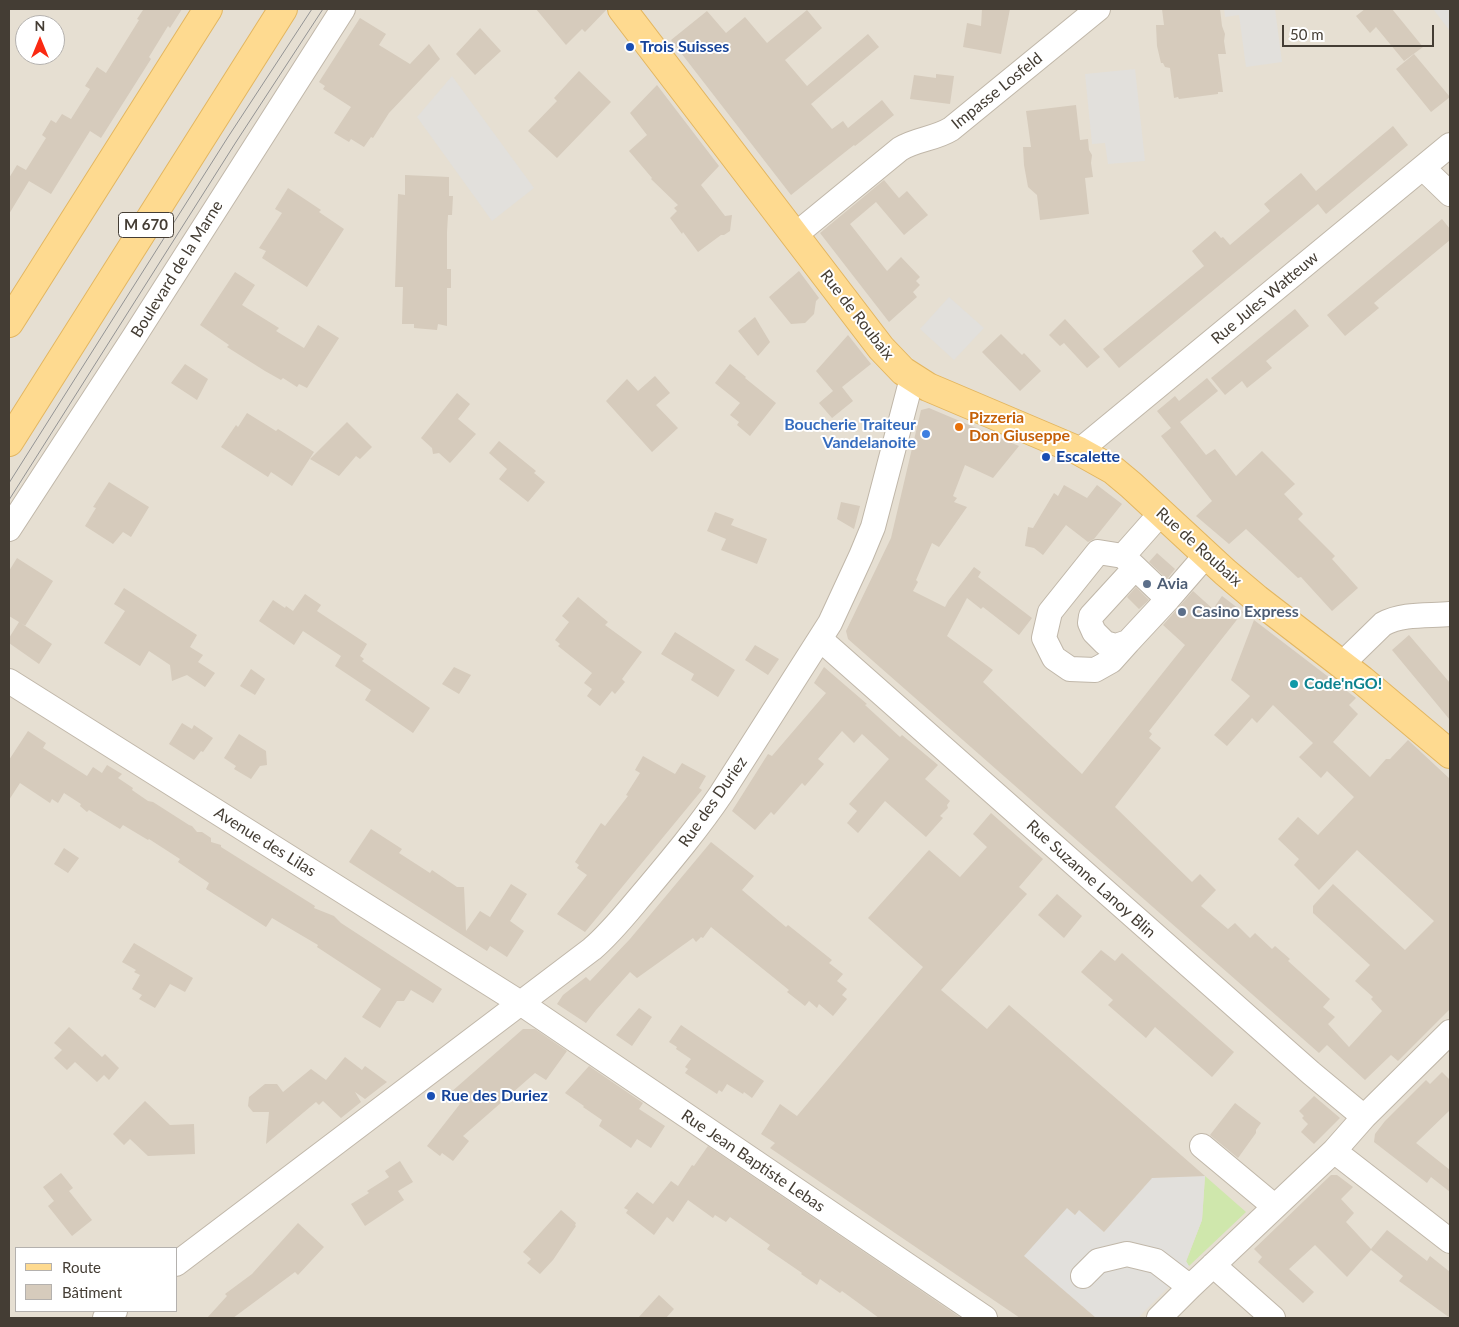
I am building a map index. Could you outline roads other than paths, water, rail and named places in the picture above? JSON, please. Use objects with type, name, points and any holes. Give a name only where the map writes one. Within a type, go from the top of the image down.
[{"type":"main road","points":[[9,323],[208,9]]},
{"type":"main road","name":"M 670","points":[[9,408],[261,9]]},
{"type":"main road","name":"M 670","points":[[9,442],[283,9]]},
{"type":"main road","name":"Rue de Roubaix","points":[[622,9],[888,356],[912,378],[1079,451],[1113,470],[1270,609],[1342,664],[1450,754]]},
{"type":"street","name":"Boulevard de la Marne","points":[[9,529],[343,9]]},
{"type":"street","name":"Impasse Losfeld","points":[[795,235],[900,148],[914,141],[937,136],[950,129],[1098,9]]},
{"type":"street","name":"Rue Jules Watteuw","points":[[1079,451],[1450,145]]},
{"type":"street","points":[[1423,168],[1450,194]]},
{"type":"street","name":"Rue des Duriez","points":[[178,1262],[422,1077],[522,1004],[601,941],[677,853],[704,820],[838,608],[868,541],[912,378]]},
{"type":"street","points":[[1128,642],[1116,646],[1105,643],[1094,632],[1090,623],[1091,616],[1161,512]]},
{"type":"street","points":[[1168,599],[1129,562],[1098,552],[1050,612],[1044,638],[1054,658],[1070,669],[1095,670],[1111,660],[1168,599],[1206,554]]},
{"type":"street","points":[[1342,664],[1383,624],[1390,620],[1450,614]]},
{"type":"street","name":"Rue Suzanne Lanoy Blin","points":[[820,639],[1296,1060],[1364,1116]]},
{"type":"street","name":"Avenue des Lilas","points":[[9,681],[522,1004]]},
{"type":"street","name":"Rue Jean Baptiste Lebas","points":[[522,1004],[985,1318]]},
{"type":"street","points":[[1159,1318],[1274,1206],[1334,1151],[1364,1116],[1450,1032]]},
{"type":"street","points":[[1202,1146],[1274,1206]]},
{"type":"street","points":[[1334,1151],[1450,1241]]},
{"type":"street","points":[[1083,1276],[1098,1261],[1127,1254],[1156,1261],[1190,1287]]},
{"type":"street","points":[[1213,1265],[1273,1318]]},
{"type":"tram line","points":[[9,483],[228,137],[312,9]]},
{"type":"tram line","points":[[9,500],[236,142],[323,9]]},
{"type":"place","name":"Trois Suisses","points":[[630,47]]},
{"type":"place","name":"Pizzeria Don Giuseppe","points":[[959,427]]},
{"type":"place","name":"Boucherie Traiteur Vandelanoite","points":[[926,434]]},
{"type":"place","name":"Escalette","points":[[1046,457]]},
{"type":"place","name":"Avia","points":[[1147,584]]},
{"type":"place","name":"Casino Express","points":[[1182,612]]},
{"type":"place","name":"Code'nGO!","points":[[1294,684]]},
{"type":"place","name":"Rue des Duriez","points":[[431,1096]]}]
